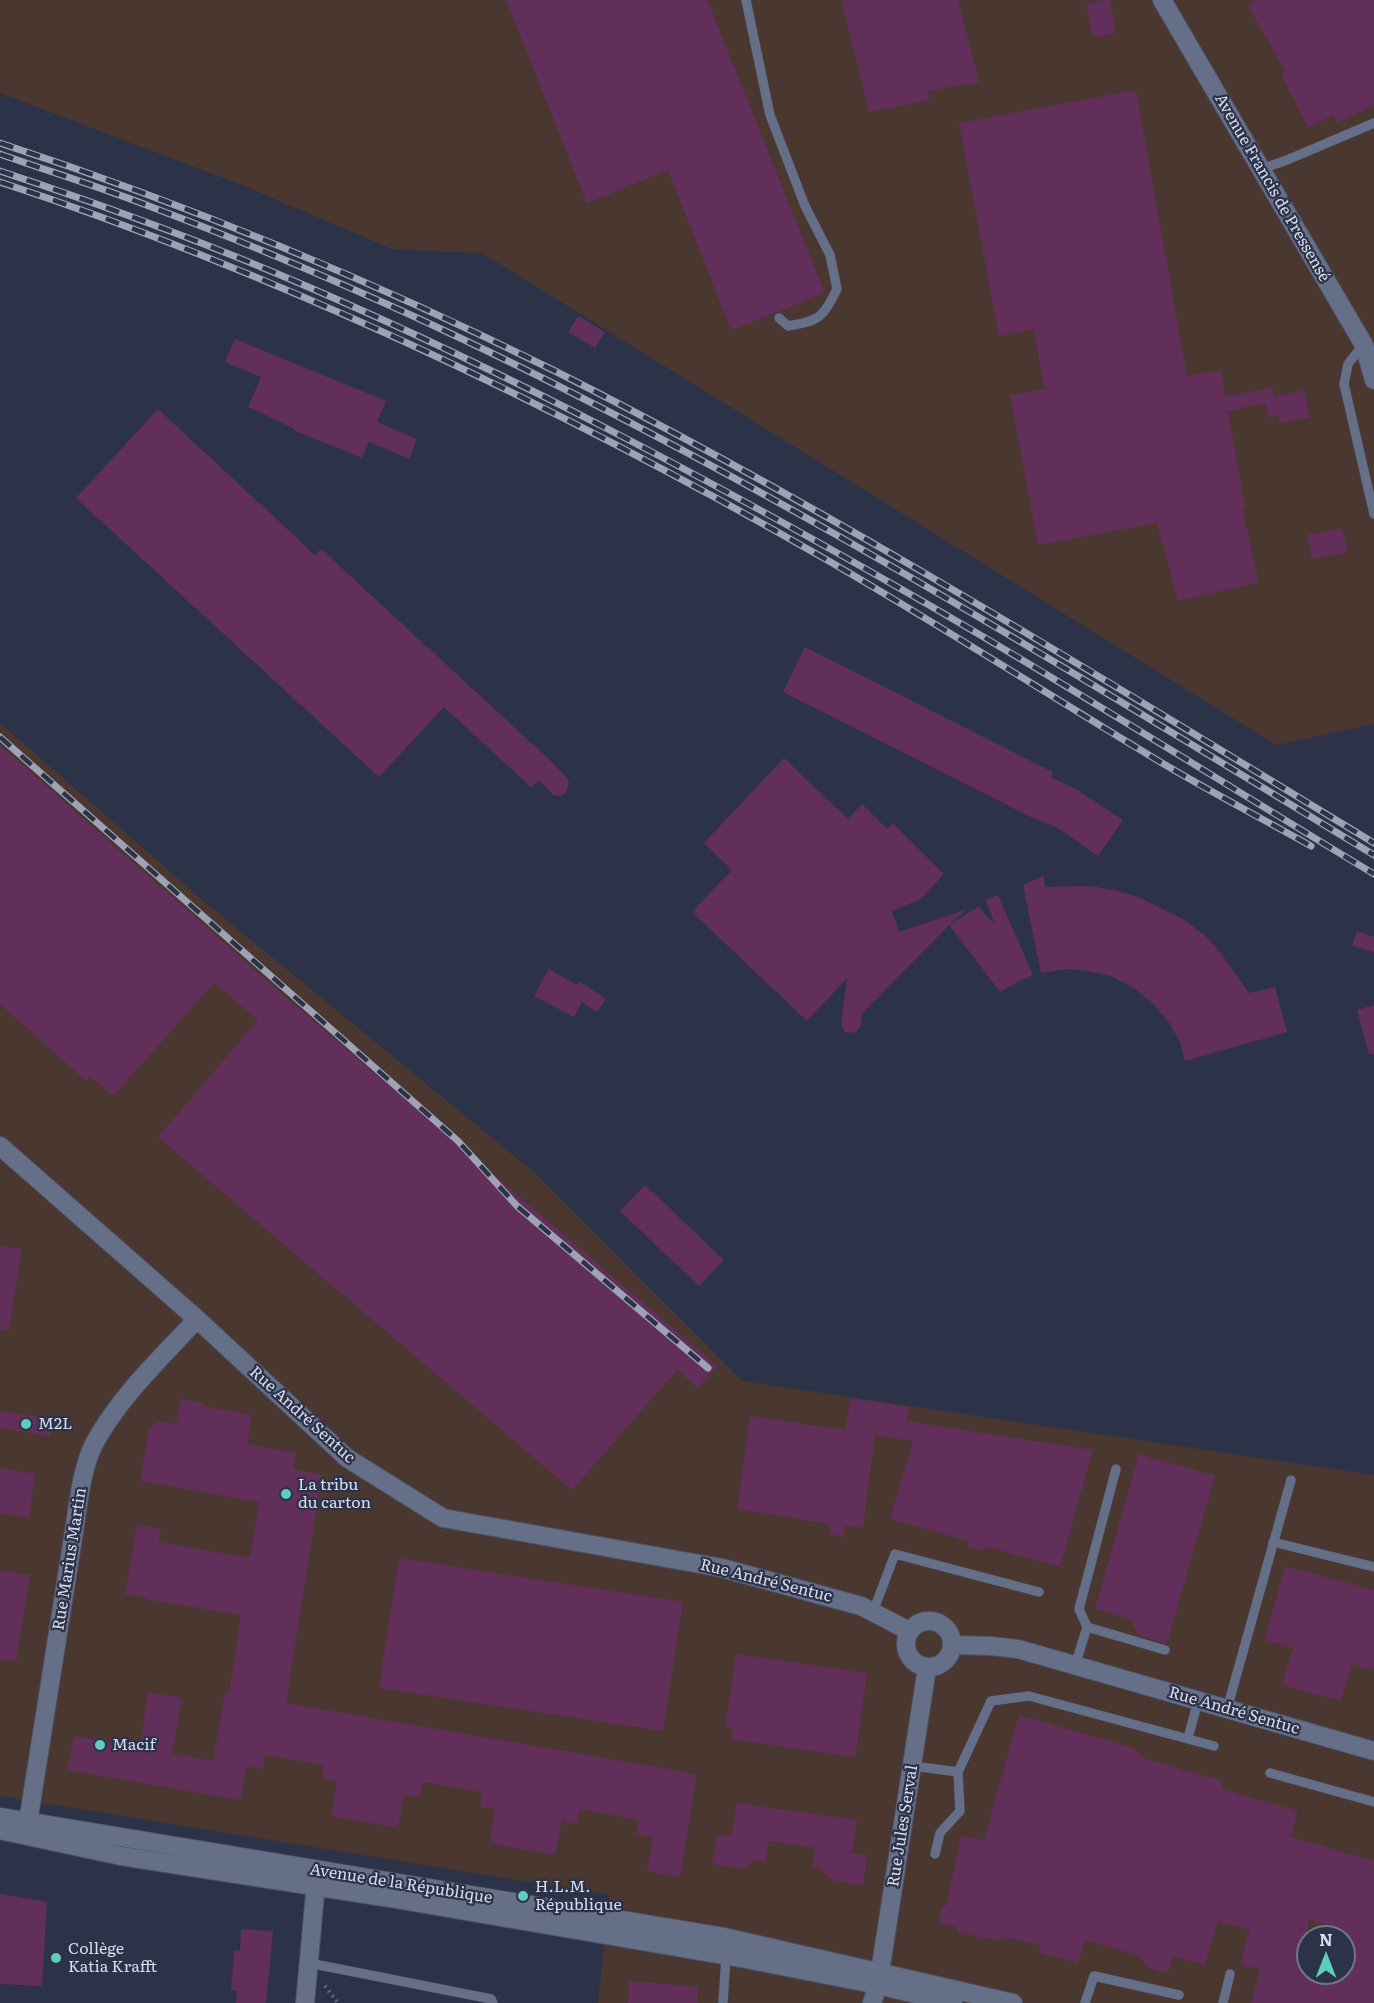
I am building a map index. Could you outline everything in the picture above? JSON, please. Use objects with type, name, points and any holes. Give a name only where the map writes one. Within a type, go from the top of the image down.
[{"type":"street","name":"Avenue Francis de Pressensé","points":[[1162,0],[1261,169],[1370,345],[1374,380]]},
{"type":"street","name":"Rue André Sentuc","points":[[0,1146],[197,1319],[347,1458],[443,1518],[722,1568],[861,1606],[909,1631]]},
{"type":"street","name":"Rue Marius Martin","points":[[27,1828],[82,1481],[94,1446],[117,1409],[197,1319]]},
{"type":"street","points":[[921,1622],[936,1622],[948,1631],[952,1645],[947,1659],[934,1667],[927,1668],[914,1663],[906,1651],[906,1637],[909,1631],[921,1622]]},
{"type":"street","name":"Rue André Sentuc","points":[[952,1645],[1018,1649],[1374,1751]]},
{"type":"street","name":"Rue Jules Serval","points":[[872,2003],[879,1978],[927,1668]]},
{"type":"street","name":"Avenue de la République","points":[[0,1817],[73,1847],[121,1856],[316,1878],[724,1937],[879,1978],[953,2003]]},
{"type":"street","name":"Avenue de la République","points":[[0,1830],[27,1828]]},
{"type":"street","name":"Avenue de la République","points":[[316,1878],[726,1956],[879,1978],[1012,2003]]},
{"type":"street","points":[[305,2003],[316,1878]]},
{"type":"lane","points":[[746,0],[770,115],[805,206],[830,255],[837,290],[825,313],[808,323],[788,326],[779,318]]},
{"type":"lane","points":[[1261,169],[1374,123]]},
{"type":"lane","points":[[1370,345],[1348,364],[1344,384],[1374,514]]},
{"type":"lane","points":[[1075,1666],[1087,1627],[1079,1610],[1116,1469]]},
{"type":"lane","points":[[1227,1709],[1291,1480]]},
{"type":"lane","points":[[1273,1542],[1374,1567]]},
{"type":"lane","points":[[873,1612],[895,1554],[1039,1592]]},
{"type":"lane","points":[[1087,1627],[1165,1650]]},
{"type":"lane","points":[[935,1854],[940,1833],[960,1811],[958,1772],[991,1701],[1029,1696],[1214,1746]]},
{"type":"lane","points":[[1188,1738],[1198,1701]]},
{"type":"lane","points":[[913,1766],[958,1772]]},
{"type":"lane","points":[[1270,1773],[1374,1802]]},
{"type":"lane","points":[[723,2003],[726,1956]]},
{"type":"lane","points":[[309,1963],[491,1999],[493,2003]]},
{"type":"lane","points":[[1223,2003],[1230,1974]]},
{"type":"lane","points":[[1085,2003],[1094,1976],[1179,1995]]},
{"type":"shaded area","points":[[0,0],[1374,0],[1374,724],[1276,745],[482,253],[392,249],[242,185],[0,93]]},
{"type":"shaded area","points":[[0,723],[207,904],[535,1173],[742,1381],[1374,1475],[1374,2003],[598,2003],[609,1895],[0,1796]]},
{"type":"building","points":[[506,0],[707,0],[825,293],[731,330],[668,170],[587,203]]},
{"type":"building","points":[[841,0],[958,0],[979,82],[928,91],[930,100],[869,112]]},
{"type":"building","points":[[1110,0],[1116,33],[1093,38],[1086,4]]},
{"type":"building","points":[[1257,0],[1374,0],[1374,105],[1337,123],[1334,115],[1308,127],[1281,75],[1286,72],[1248,6]]},
{"type":"building","points":[[1136,90],[1187,376],[1221,370],[1225,397],[1272,387],[1274,397],[1304,390],[1310,417],[1280,423],[1278,415],[1268,417],[1265,403],[1228,411],[1245,507],[1242,508],[1259,582],[1178,601],[1157,523],[1038,545],[1010,395],[1044,389],[1034,329],[999,336],[959,123]]},
{"type":"building","points":[[578,316],[605,332],[595,348],[568,332]]},
{"type":"building","points":[[235,339],[386,401],[377,422],[417,439],[409,459],[369,442],[362,458],[293,430],[248,407],[261,377],[225,362]]},
{"type":"building","points":[[158,409],[315,555],[321,549],[554,764],[567,778],[569,783],[566,793],[561,796],[553,795],[539,780],[531,787],[444,707],[379,777],[76,498]]},
{"type":"building","points":[[1342,528],[1348,552],[1312,559],[1307,535]]},
{"type":"building","points":[[805,647],[1053,772],[1051,777],[1079,791],[1123,820],[1098,856],[1058,828],[1031,817],[783,692]]},
{"type":"building","points":[[0,745],[281,993],[717,1366],[698,1388],[677,1370],[572,1490],[158,1137],[258,1020],[214,983],[113,1096],[90,1076],[86,1081],[0,1004]]},
{"type":"building","points":[[784,758],[848,819],[862,804],[887,829],[893,824],[944,874],[921,899],[892,911],[899,932],[967,909],[861,1015],[861,1025],[853,1033],[845,1032],[841,1024],[847,978],[807,1021],[692,912],[732,870],[704,843]]},
{"type":"building","points":[[1043,876],[1045,887],[1090,886],[1114,890],[1138,897],[1183,919],[1203,934],[1220,952],[1249,993],[1275,987],[1287,1032],[1185,1061],[1180,1042],[1168,1021],[1137,990],[1111,976],[1087,971],[1067,969],[1041,973],[1023,885]]},
{"type":"building","points":[[998,895],[1033,975],[1000,992],[949,925],[978,907],[995,924],[985,900]]},
{"type":"building","points":[[1357,931],[1374,937],[1374,952],[1352,946]]},
{"type":"building","points":[[549,969],[577,985],[579,981],[606,999],[597,1012],[582,1002],[574,1017],[534,996]]},
{"type":"building","points":[[1374,1005],[1374,1054],[1369,1054],[1357,1010]]},
{"type":"building","points":[[645,1185],[724,1260],[699,1286],[620,1211]]},
{"type":"building","points":[[0,1246],[22,1249],[9,1330],[0,1329]]},
{"type":"building","points":[[851,1398],[910,1407],[906,1421],[1093,1450],[1060,1567],[985,1546],[983,1551],[967,1546],[969,1541],[890,1519],[913,1441],[875,1435],[863,1528],[845,1526],[844,1537],[829,1534],[830,1524],[737,1509],[750,1416],[845,1430]]},
{"type":"building","points":[[180,1399],[203,1403],[203,1406],[252,1415],[247,1444],[296,1453],[293,1469],[322,1475],[286,1703],[697,1774],[680,1877],[647,1871],[653,1837],[636,1834],[639,1820],[580,1809],[577,1824],[562,1821],[555,1855],[489,1843],[495,1809],[480,1807],[482,1792],[423,1782],[420,1797],[404,1794],[398,1828],[331,1816],[337,1782],[321,1779],[324,1765],[265,1755],[263,1769],[247,1766],[240,1800],[67,1770],[74,1736],[140,1748],[148,1692],[182,1698],[172,1753],[213,1761],[225,1692],[229,1693],[241,1615],[125,1594],[137,1524],[161,1529],[159,1542],[250,1558],[259,1502],[140,1481],[149,1427],[159,1421],[176,1424]]},
{"type":"building","name":"M2L","points":[[0,1411],[52,1419],[50,1436],[0,1428]]},
{"type":"building","points":[[1139,1454],[1215,1476],[1167,1644],[1138,1635],[1131,1619],[1095,1609]]},
{"type":"building","points":[[0,1468],[35,1474],[29,1518],[0,1513]]},
{"type":"building","points":[[399,1558],[683,1602],[663,1731],[379,1688]]},
{"type":"building","points":[[1285,1566],[1374,1590],[1374,1670],[1352,1664],[1341,1701],[1282,1685],[1293,1648],[1265,1640]]},
{"type":"building","points":[[0,1570],[30,1575],[16,1662],[0,1659]]},
{"type":"building","points":[[736,1654],[867,1673],[855,1757],[731,1739],[733,1728],[725,1727]]},
{"type":"building","points":[[1019,1715],[1134,1748],[1143,1758],[1223,1781],[1221,1789],[1298,1811],[1291,1837],[1374,1861],[1374,2003],[1251,2003],[1260,1970],[1240,1964],[1250,1930],[1218,1921],[1205,1965],[1173,1956],[1168,1973],[1147,1967],[1140,1956],[1085,1940],[1078,1963],[1039,1952],[1041,1945],[1000,1936],[999,1941],[957,1932],[958,1927],[938,1923],[942,1905],[946,1906],[961,1836],[984,1840]]},
{"type":"building","points":[[737,1803],[857,1820],[852,1853],[867,1855],[863,1885],[833,1881],[821,1869],[812,1867],[815,1848],[769,1841],[765,1862],[756,1860],[743,1869],[712,1864],[717,1834],[731,1836]]},
{"type":"building","points":[[0,1894],[47,1902],[42,1986],[0,1984]]},
{"type":"building","points":[[241,1929],[273,1931],[266,2003],[236,2003],[237,1991],[231,1990],[234,1950],[240,1951]]},
{"type":"building","points":[[629,1981],[698,1987],[697,2003],[628,2003]]},
{"type":"railway","points":[[0,143],[141,192],[280,246],[418,306],[553,370],[762,481],[968,598],[1374,843]]},
{"type":"railway","points":[[0,154],[135,201],[244,243],[391,306],[519,366],[644,430],[891,566],[1374,855]]},
{"type":"railway","points":[[0,171],[236,256],[388,322],[537,393],[757,508],[961,623],[1374,874]]},
{"type":"railway","points":[[0,182],[107,219],[214,260],[423,350],[526,399],[728,504],[827,560],[1162,763],[1311,846]]},
{"type":"railway","points":[[0,737],[458,1141],[517,1206],[708,1368]]},
{"type":"place","name":"M2L","points":[[26,1424]]},
{"type":"place","name":"La tribu du carton","points":[[286,1494]]},
{"type":"place","name":"Macif","points":[[100,1745]]},
{"type":"place","name":"H.L.M. République","points":[[523,1896]]},
{"type":"place","name":"Collège Katia Krafft","points":[[56,1958]]}]
